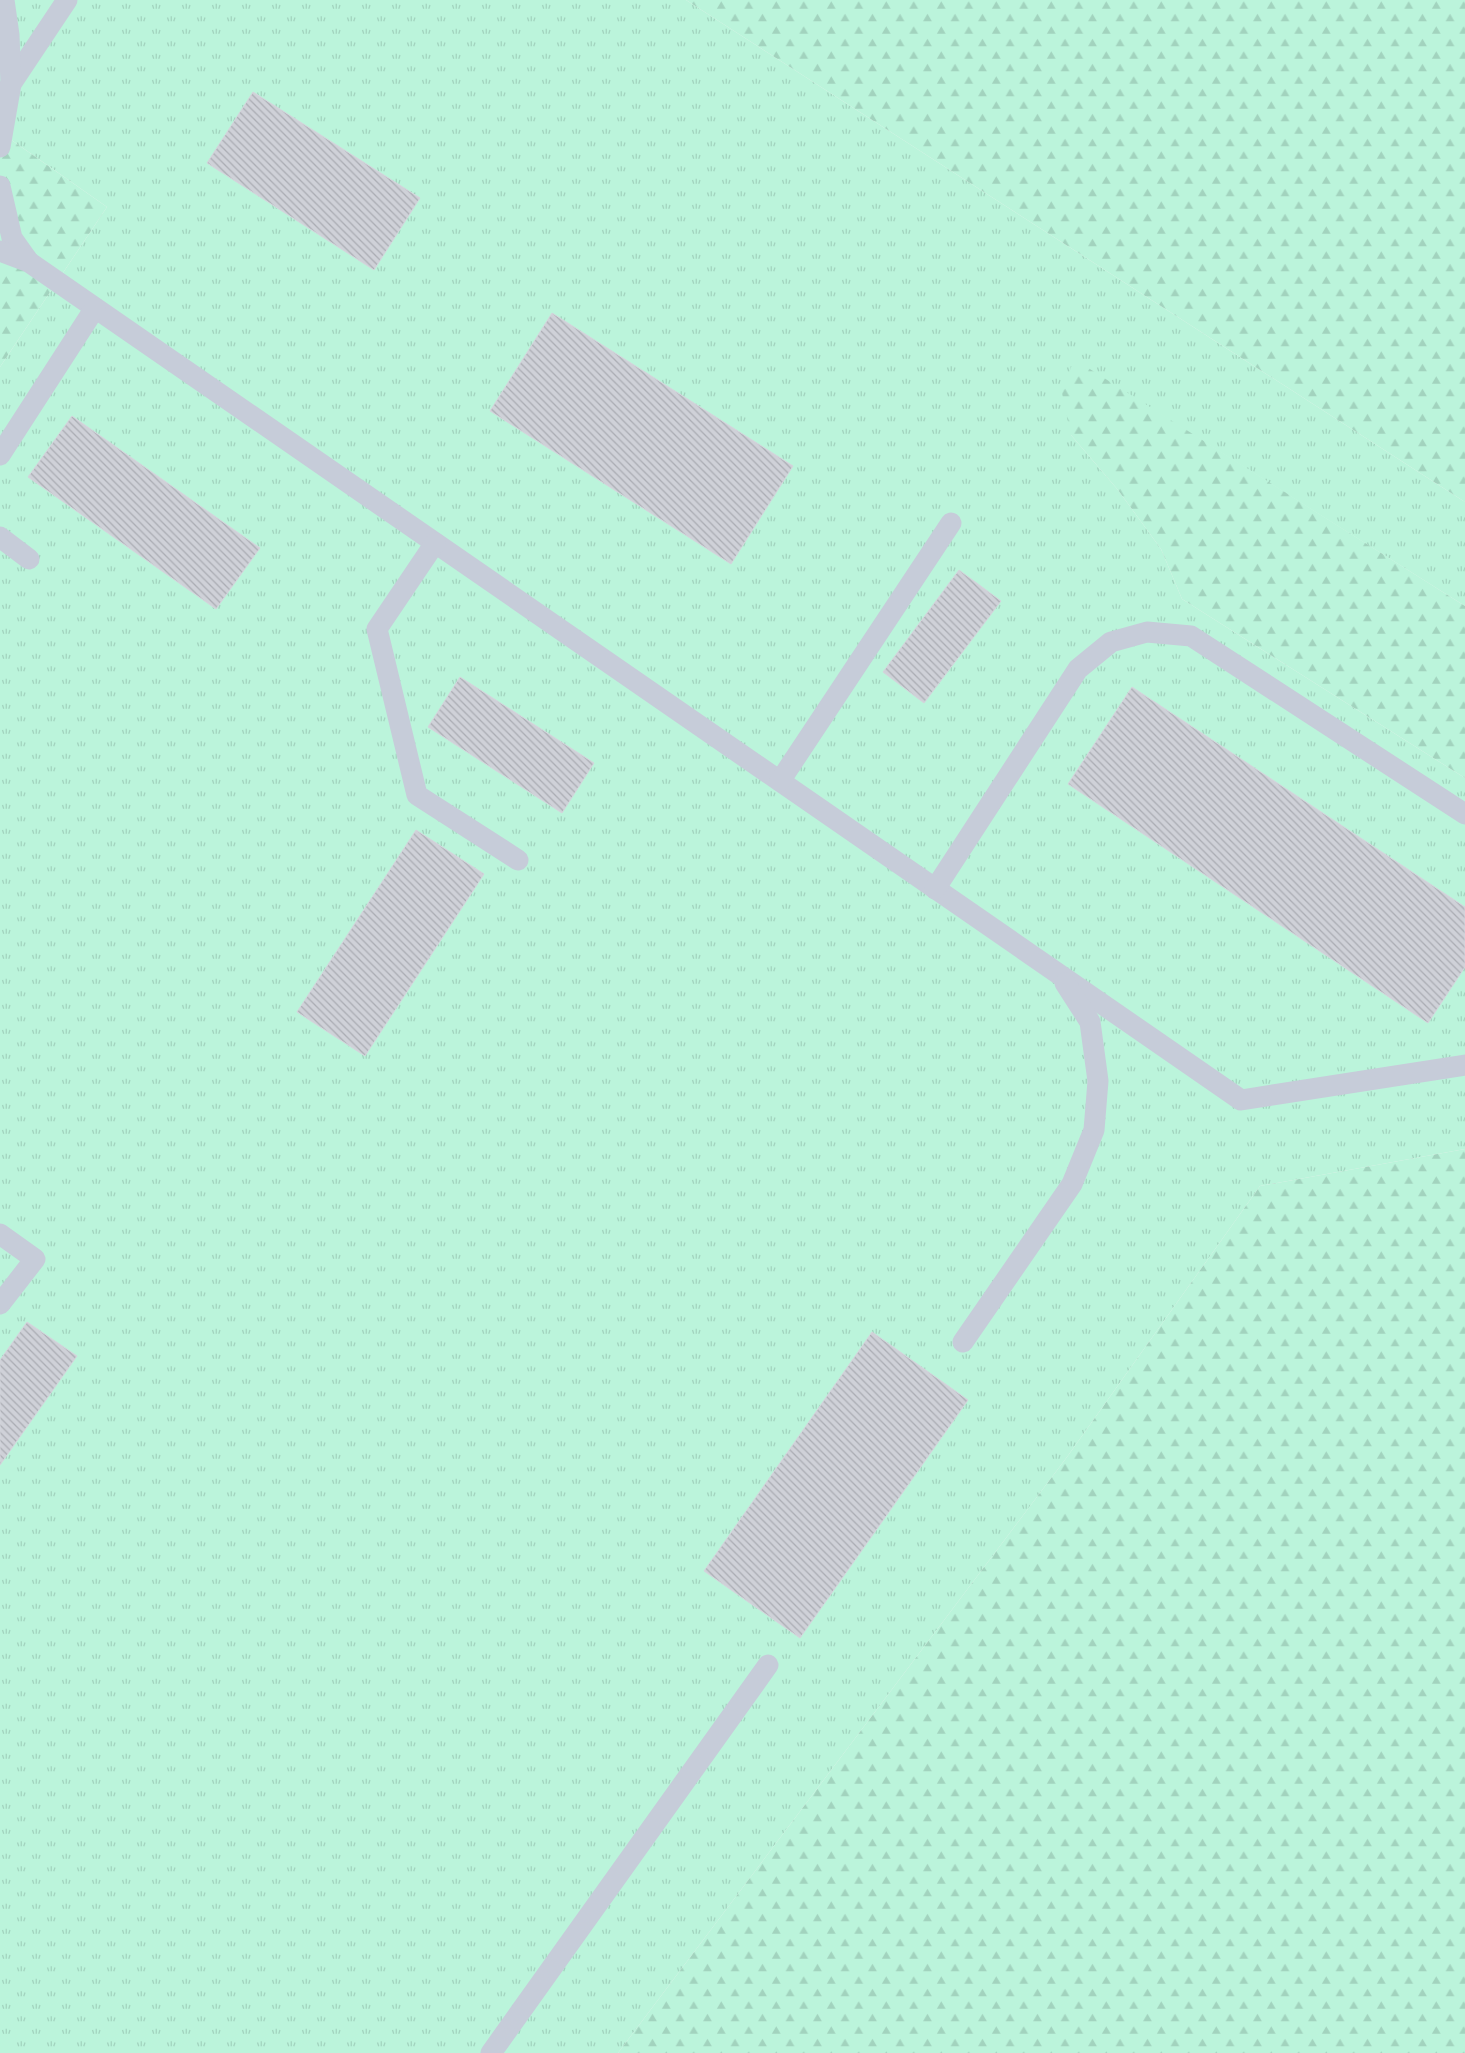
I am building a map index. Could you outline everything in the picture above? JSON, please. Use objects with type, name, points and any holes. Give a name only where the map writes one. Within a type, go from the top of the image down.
[{"type":"lane","points":[[0,146],[9,35],[4,0]]},
{"type":"lane","points":[[5,92],[67,0]]},
{"type":"lane","points":[[0,186],[12,238],[29,262]]},
{"type":"lane","points":[[0,251],[29,262],[1241,1100],[1465,1065]]},
{"type":"lane","points":[[0,455],[95,308]]},
{"type":"lane","points":[[780,781],[951,523]]},
{"type":"lane","points":[[0,536],[29,560]]},
{"type":"lane","points":[[435,543],[377,629],[418,795],[518,860]]},
{"type":"lane","points":[[935,889],[1078,669],[1111,642],[1147,632],[1191,636],[1465,814]]},
{"type":"lane","points":[[963,1342],[1072,1184],[1094,1130],[1098,1081],[1090,1022],[1059,974]]},
{"type":"lane","points":[[0,1234],[35,1259],[0,1304]]},
{"type":"lane","points":[[491,2053],[768,1665]]},
{"type":"green space","points":[[0,0],[686,0],[1465,502],[1465,606],[1074,360],[1071,435],[1118,490],[1161,549],[1182,599],[1465,778],[1465,1149],[1260,1186],[1067,1457],[618,2053],[0,2053],[0,367],[107,207],[0,132]]},
{"type":"green space","points":[[686,0],[1465,0],[1465,502]]},
{"type":"green space","points":[[0,132],[107,207],[0,367]]},
{"type":"green space","points":[[1074,359],[1465,606],[1465,778],[1182,599],[1161,549],[1118,490],[1071,435],[1062,393]]},
{"type":"green space","points":[[1465,1149],[1465,2053],[618,2053],[1067,1457],[1260,1186]]},
{"type":"building","points":[[253,92],[420,198],[374,270],[207,163]]},
{"type":"building","points":[[552,313],[793,466],[731,564],[490,411]]},
{"type":"building","points":[[72,416],[260,548],[216,609],[28,477]]},
{"type":"building","points":[[959,570],[1001,601],[924,703],[883,672]]},
{"type":"building","points":[[460,677],[594,763],[562,813],[428,727]]},
{"type":"building","points":[[1132,687],[1465,907],[1465,967],[1428,1023],[1068,784]]},
{"type":"building","points":[[416,830],[484,874],[365,1056],[297,1012]]},
{"type":"building","points":[[27,1322],[77,1356],[0,1465],[0,1360]]},
{"type":"building","points":[[872,1332],[968,1400],[800,1638],[704,1571]]}]
